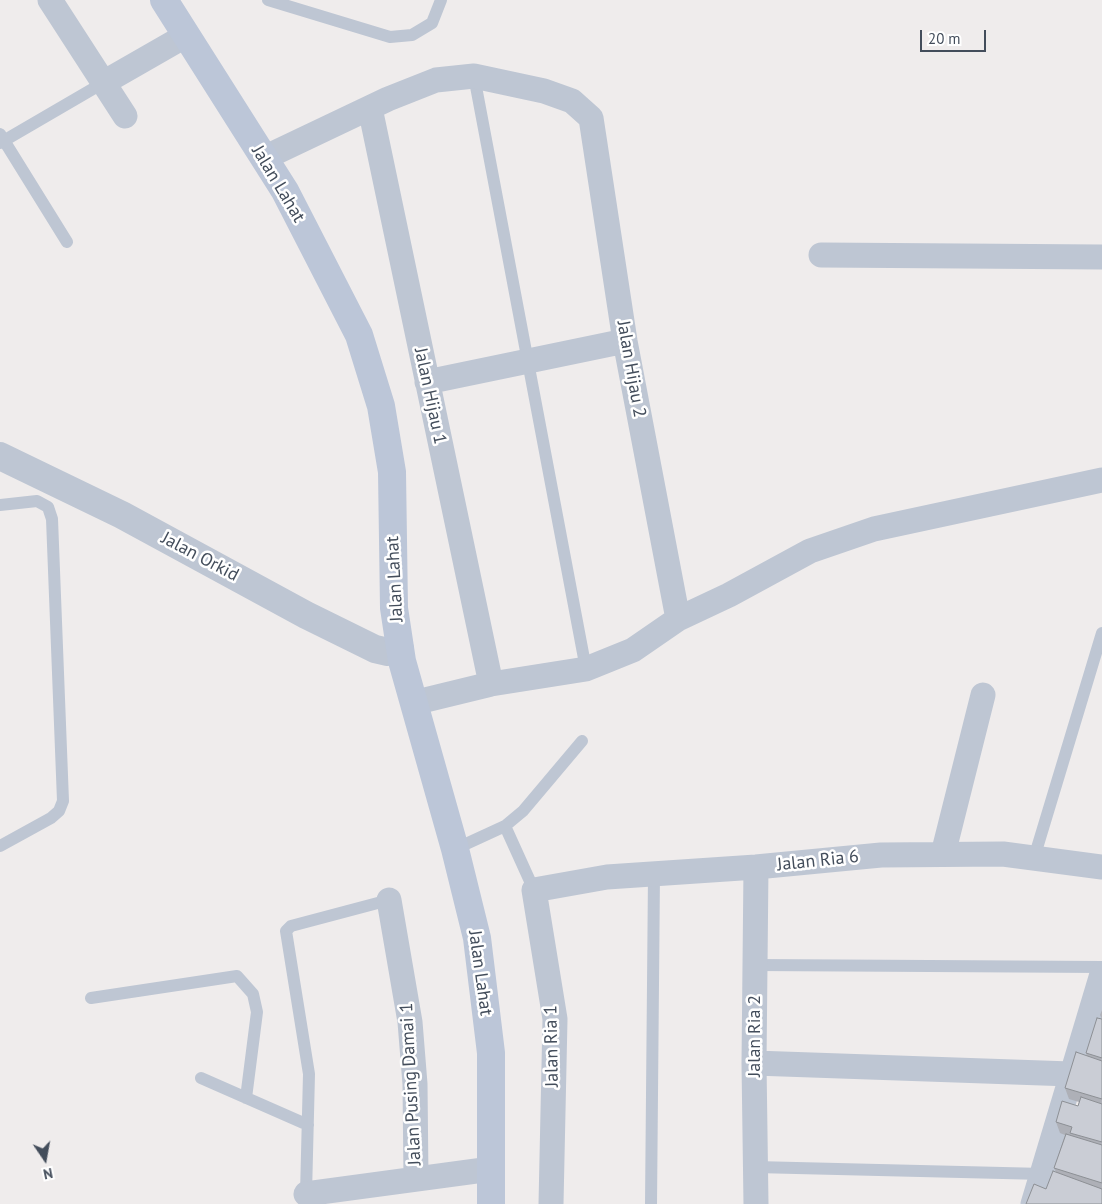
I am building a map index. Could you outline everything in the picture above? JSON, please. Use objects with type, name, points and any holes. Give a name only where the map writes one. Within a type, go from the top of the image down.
[{"type":"main road","name":"Jalan Lahat","points":[[164,0],[285,192],[359,335],[380,406],[392,472],[394,608],[400,649],[413,703],[455,849],[477,938],[491,1053],[491,1204]]},
{"type":"street","points":[[50,0],[125,116]]},
{"type":"street","points":[[103,83],[186,36]]},
{"type":"street","points":[[264,158],[370,108],[436,80],[474,76]]},
{"type":"street","name":"Jalan Hijau 2","points":[[474,76],[572,101],[590,118],[625,341],[678,619]]},
{"type":"street","name":"Jalan Hijau 1","points":[[370,108],[491,684]]},
{"type":"street","points":[[821,255],[1102,257]]},
{"type":"street","points":[[427,382],[625,341]]},
{"type":"street","name":"Jalan Orkid","points":[[0,456],[122,515],[306,615],[375,649],[388,652],[400,649]]},
{"type":"street","points":[[413,703],[491,684],[586,669],[633,650],[678,619],[729,595],[810,551],[874,529],[1102,480]]},
{"type":"street","points":[[943,854],[983,695]]},
{"type":"street","name":"Jalan Ria 6","points":[[534,890],[607,877],[756,867],[881,854],[1003,854],[1102,867]]},
{"type":"street","name":"Jalan Ria 2","points":[[756,867],[754,1063],[756,1204]]},
{"type":"street","name":"Jalan Ria 1","points":[[534,890],[555,1019],[551,1204]]},
{"type":"street","name":"Jalan Pusing Damai 1","points":[[389,900],[410,1022],[414,1084],[416,1179]]},
{"type":"street","points":[[1033,1204],[1044,1174],[1071,1074],[1102,974]]},
{"type":"street","points":[[754,1063],[1071,1074]]},
{"type":"street","points":[[306,1194],[491,1169]]},
{"type":"street","points":[[736,1204],[756,1204]]},
{"type":"lane","points":[[268,0],[390,38],[412,35],[432,23],[441,0]]},
{"type":"lane","points":[[474,76],[586,669]]},
{"type":"lane","points":[[67,242],[1,139],[103,83]]},
{"type":"lane","points":[[0,505],[37,501],[48,507],[52,519],[63,801],[59,811],[51,818],[0,846]]},
{"type":"lane","points":[[1034,858],[1102,633]]},
{"type":"lane","points":[[455,849],[505,826],[523,811],[582,741]]},
{"type":"lane","points":[[505,826],[534,890]]},
{"type":"lane","points":[[651,1204],[654,874]]},
{"type":"lane","points":[[306,1194],[309,1074],[286,931],[291,926],[389,900]]},
{"type":"lane","points":[[755,965],[1102,967]]},
{"type":"lane","points":[[90,998],[237,976],[253,994],[258,1012],[246,1098]]},
{"type":"lane","points":[[200,1078],[308,1125]]},
{"type":"lane","points":[[755,1167],[1044,1174]]},
{"type":"building","points":[[1097,1018],[1102,1019],[1102,1058],[1086,1053]]},
{"type":"building","points":[[1076,1052],[1102,1061],[1102,1099],[1065,1088]]},
{"type":"building","points":[[1081,1097],[1102,1104],[1102,1142],[1070,1133],[1072,1127],[1056,1122],[1062,1101],[1078,1106]]},
{"type":"building","points":[[1066,1134],[1102,1145],[1102,1183],[1054,1168]]},
{"type":"building","points":[[1053,1171],[1102,1189],[1102,1204],[1026,1204],[1034,1184],[1046,1189]]}]
